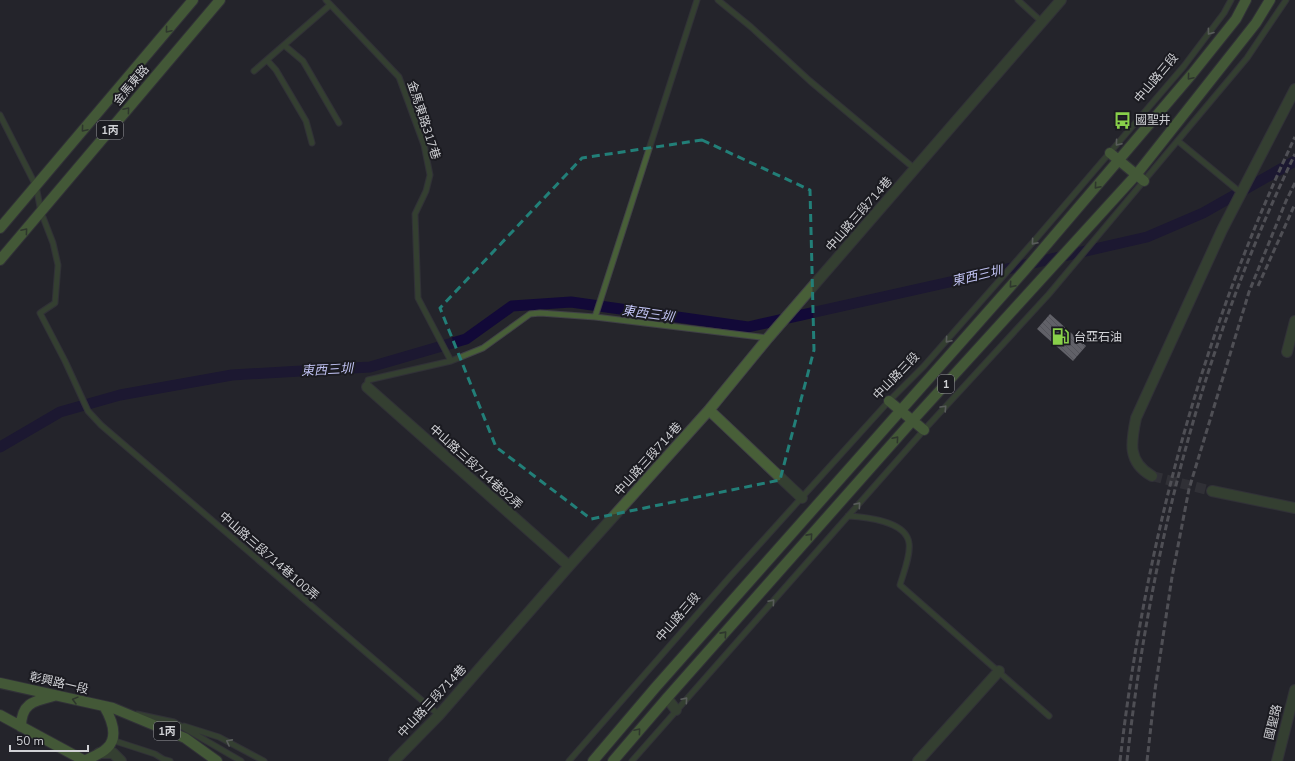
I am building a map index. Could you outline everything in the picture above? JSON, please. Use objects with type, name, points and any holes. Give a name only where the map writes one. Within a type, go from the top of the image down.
[{"type":"main road","name":"金馬東路","points":[[0,228],[193,0]]},
{"type":"main road","name":"金馬東路","points":[[0,260],[220,0]]},
{"type":"main road","name":"中山路三段","points":[[592,761],[1025,270],[1192,74],[1236,19],[1246,0]]},
{"type":"main road","name":"1","points":[[613,761],[913,420],[1140,178],[1251,29],[1270,0]]},
{"type":"main road","points":[[1110,153],[1140,178]]},
{"type":"main road","points":[[889,401],[924,430]]},
{"type":"main road","name":"彰興路一段","points":[[0,683],[108,707],[185,738],[217,761]]},
{"type":"main road","points":[[21,727],[21,718],[28,705],[36,700],[58,695]]},
{"type":"main road","points":[[0,715],[85,761],[108,747],[112,740],[113,730],[108,714],[108,707]]},
{"type":"street","name":"中山路三段714巷","points":[[394,761],[438,715],[709,410],[768,338],[1061,0]]},
{"type":"street","points":[[1152,476],[1136,461],[1132,449],[1132,436],[1136,418],[1222,230],[1295,90]]},
{"type":"street","points":[[1287,352],[1295,321]]},
{"type":"street","name":"中山路三段714巷82弄","points":[[367,387],[569,566]]},
{"type":"street","points":[[709,410],[802,498]]},
{"type":"street","points":[[1212,491],[1295,508]]},
{"type":"street","points":[[918,761],[999,671]]},
{"type":"street","name":"國聖路","points":[[1277,761],[1295,690]]},
{"type":"street","points":[[667,698],[676,710]]},
{"type":"street","points":[[99,753],[113,753],[121,761]]},
{"type":"lane","name":"金馬東路317巷","points":[[326,0],[399,78],[424,145],[430,175],[426,191],[415,214],[418,298],[451,360]]},
{"type":"lane","points":[[595,316],[697,0]]},
{"type":"lane","points":[[718,0],[751,27],[810,81],[915,169]]},
{"type":"lane","points":[[1018,0],[1042,22]]},
{"type":"lane","name":"中山路三段","points":[[569,761],[728,579],[889,401],[924,366],[1025,252],[1184,66],[1224,13],[1231,0]]},
{"type":"lane","name":"1","points":[[632,761],[924,430],[1049,294],[1140,178],[1178,141],[1247,58],[1286,0]]},
{"type":"lane","points":[[254,71],[330,5]]},
{"type":"lane","points":[[284,45],[303,61],[339,123]]},
{"type":"lane","points":[[267,60],[276,70],[306,121],[312,143]]},
{"type":"lane","points":[[0,115],[36,186],[41,212]]},
{"type":"lane","points":[[1178,141],[1241,193]]},
{"type":"lane","name":"中山路三段714巷100弄","points":[[41,212],[58,265],[55,303],[40,313],[65,361],[88,411],[101,425],[438,715]]},
{"type":"lane","points":[[367,387],[368,380],[451,360],[483,348],[530,314],[540,313],[595,316],[768,338]]},
{"type":"lane","points":[[848,516],[868,518],[885,522],[895,526],[903,532],[908,538],[910,544],[900,585],[1049,716]]},
{"type":"lane","name":"彰興路一段","points":[[108,707],[174,722],[241,761]]},
{"type":"lane","points":[[174,722],[219,737],[264,761]]},
{"type":"lane","points":[[112,740],[155,754],[170,761]]},
{"type":"highlighted area","points":[[702,140],[810,190],[814,350],[780,480],[591,519],[496,447],[440,308],[582,158]]},
{"type":"building","name":"台亞石油","points":[[1050,314],[1086,346],[1073,361],[1037,329]]},
{"type":"waterway","name":"東西三圳","points":[[0,447],[60,412],[120,395],[232,375],[370,367],[466,339],[512,306],[571,302],[748,327],[1147,237],[1203,213],[1295,161]]},
{"type":"tunnel","points":[[1152,476],[1212,491]]},
{"type":"railway","points":[[1120,761],[1131,680],[1145,600],[1162,520],[1182,442],[1205,364],[1232,288],[1262,212],[1295,137]]},
{"type":"railway","points":[[1127,761],[1137,682],[1150,604],[1166,527],[1185,450],[1207,375],[1233,300],[1262,226],[1295,154]]},
{"type":"railway","points":[[1147,761],[1155,690],[1172,577],[1189,489],[1249,292],[1286,201],[1295,183]]},
{"type":"railway","points":[[1258,286],[1295,204]]},
{"type":"place","name":"國聖井","points":[[1122,120]]},
{"type":"place","name":"台亞石油","points":[[1061,337]]}]
